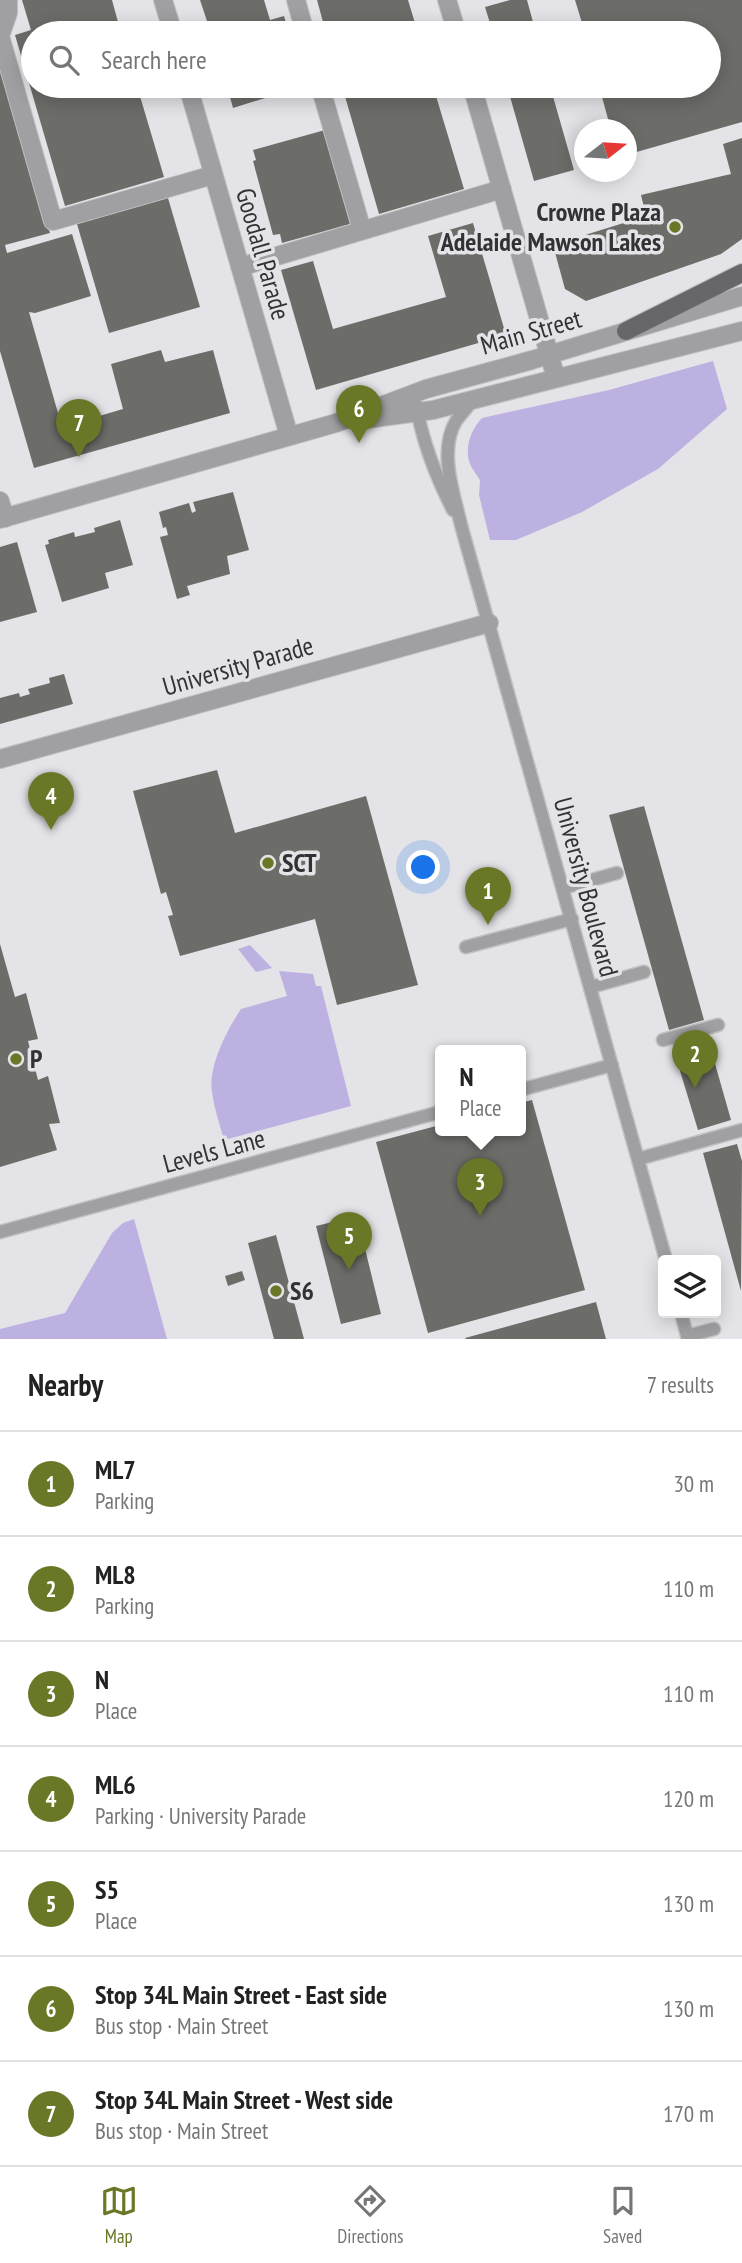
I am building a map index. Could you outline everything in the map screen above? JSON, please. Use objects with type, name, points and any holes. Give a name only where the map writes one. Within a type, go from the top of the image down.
[{"type":"main road","points":[[626,331],[742,273]]},
{"type":"street","points":[[8,0],[8,13],[0,36],[53,221],[213,175]]},
{"type":"street","points":[[163,0],[169,21]]},
{"type":"street","points":[[296,0],[302,21]]},
{"type":"street","points":[[447,0],[453,21]]},
{"type":"street","name":"Goodall Parade","points":[[191,98],[289,436]]},
{"type":"street","points":[[324,98],[362,230]]},
{"type":"street","points":[[475,98],[556,378]]},
{"type":"street","points":[[240,267],[502,189]]},
{"type":"street","name":"Main Street","points":[[2,513],[336,423],[414,393],[742,296]]},
{"type":"street","name":"Main Street","points":[[336,423],[417,412],[473,400],[742,331]]},
{"type":"street","name":"University Parade","points":[[0,759],[489,623]]},
{"type":"lane","name":"University Boulevard","points":[[414,393],[422,438],[433,472],[461,525]]},
{"type":"lane","name":"University Boulevard","points":[[473,400],[455,422],[449,441],[448,467],[461,525],[665,1255]]},
{"type":"lane","points":[[563,888],[617,873]]},
{"type":"lane","points":[[467,947],[572,919]]},
{"type":"lane","points":[[591,987],[644,972]]},
{"type":"lane","points":[[663,1040],[718,1025]]},
{"type":"lane","points":[[526,1088],[612,1065]]},
{"type":"lane","name":"Levels Lane","points":[[0,1232],[435,1113]]},
{"type":"lane","points":[[638,1158],[742,1130]]},
{"type":"lane","points":[[682,1318],[688,1338],[714,1329]]},
{"type":"shaded area","points":[[713,361],[727,409],[658,469],[582,512],[516,540],[490,540],[479,495],[480,481],[471,466],[468,453],[472,434],[482,418],[609,390]]},
{"type":"shaded area","points":[[250,945],[272,968],[256,972],[238,949]]},
{"type":"shaded area","points":[[279,971],[313,974],[316,986],[321,986],[351,1106],[224,1140],[212,1092],[216,1060],[241,1009],[287,996]]},
{"type":"shaded area","points":[[134,1219],[167,1339],[0,1339],[0,1329],[65,1313],[112,1233],[123,1223]]},
{"type":"building","points":[[22,0],[112,0],[118,21],[28,21]]},
{"type":"building","points":[[200,0],[264,0],[270,20],[284,16],[285,21],[207,21]]},
{"type":"building","points":[[317,0],[408,0],[414,21],[323,21]]},
{"type":"building","points":[[510,0],[527,0],[533,21],[489,21],[485,7]]},
{"type":"building","points":[[575,0],[742,0],[742,122],[637,152],[637,119],[608,119],[602,98],[721,98],[721,21],[581,21]]},
{"type":"building","points":[[21,33],[21,56],[15,35]]},
{"type":"building","points":[[0,57],[50,233],[5,245],[7,253],[72,234],[91,296],[35,313],[29,312],[62,427],[123,409],[111,364],[161,350],[165,362],[213,350],[230,413],[34,468],[0,351]]},
{"type":"building","points":[[33,98],[141,98],[164,177],[65,206]]},
{"type":"building","points":[[230,98],[265,98],[233,108]]},
{"type":"building","points":[[345,98],[437,98],[464,189],[379,214]]},
{"type":"building","points":[[510,98],[553,98],[574,170],[534,181]]},
{"type":"building","points":[[325,130],[350,224],[282,243],[280,234],[273,235],[253,161],[256,160],[253,150]]},
{"type":"building","name":"Crowne Plaza Adelaide Mawson Lakes","points":[[742,138],[742,239],[721,254],[586,301],[565,289],[553,245],[646,216],[641,195],[731,174],[723,144]]},
{"type":"building","points":[[168,198],[200,307],[109,333],[77,224]]},
{"type":"building","points":[[473,223],[506,335],[316,390],[281,270],[313,261],[333,329],[446,297],[428,236]]},
{"type":"building","points":[[233,492],[249,550],[227,556],[230,574],[187,586],[190,595],[177,599],[160,537],[168,535],[166,527],[163,528],[159,512],[189,503],[192,513],[196,511],[193,502]]},
{"type":"building","points":[[120,520],[133,565],[105,573],[109,588],[62,602],[45,545],[49,544],[48,540],[74,532],[75,537],[95,532],[94,528]]},
{"type":"building","points":[[17,542],[37,612],[0,622],[0,547]]},
{"type":"building","points":[[64,674],[73,704],[0,724],[0,698],[19,693],[20,697],[30,694],[28,689],[50,683],[49,678]]},
{"type":"building","name":"SCT","points":[[217,770],[235,833],[366,796],[418,985],[337,1005],[315,919],[180,956],[168,916],[173,915],[166,892],[161,894],[133,791]]},
{"type":"building","points":[[644,806],[704,1020],[669,1030],[609,815]]},
{"type":"building","name":"P","points":[[0,944],[15,997],[26,993],[38,1039],[28,1041],[38,1080],[48,1076],[60,1123],[49,1124],[57,1150],[0,1167]]},
{"type":"building","points":[[708,1039],[731,1120],[698,1130],[673,1048]]},
{"type":"building","points":[[532,1100],[585,1290],[428,1333],[376,1142],[435,1126],[435,1136],[526,1136],[526,1102]]},
{"type":"building","points":[[737,1144],[742,1161],[741,1291],[703,1153]]},
{"type":"building","points":[[357,1216],[381,1314],[341,1324],[316,1226]]},
{"type":"building","name":"S6","points":[[276,1235],[304,1339],[274,1339],[248,1243]]},
{"type":"building","points":[[242,1271],[245,1280],[228,1286],[225,1276]]},
{"type":"building","points":[[596,1302],[606,1339],[465,1338]]},
{"type":"place","name":"Crowne Plaza Adelaide Mawson Lakes","points":[[675,227]]},
{"type":"place","name":"Stop 34L Main Street - East side","points":[[359,443]]},
{"type":"place","name":"Stop 34L Main Street - West side","points":[[79,457]]},
{"type":"place","name":"ML6","points":[[51,830]]},
{"type":"place","name":"SCT","points":[[268,863]]},
{"type":"place","name":"ML7","points":[[488,925]]},
{"type":"place","name":"P","points":[[16,1059]]},
{"type":"place","name":"ML8","points":[[695,1088]]},
{"type":"place","name":"N","points":[[480,1216]]},
{"type":"place","name":"S5","points":[[349,1270]]},
{"type":"place","name":"S6","points":[[276,1291]]}]
